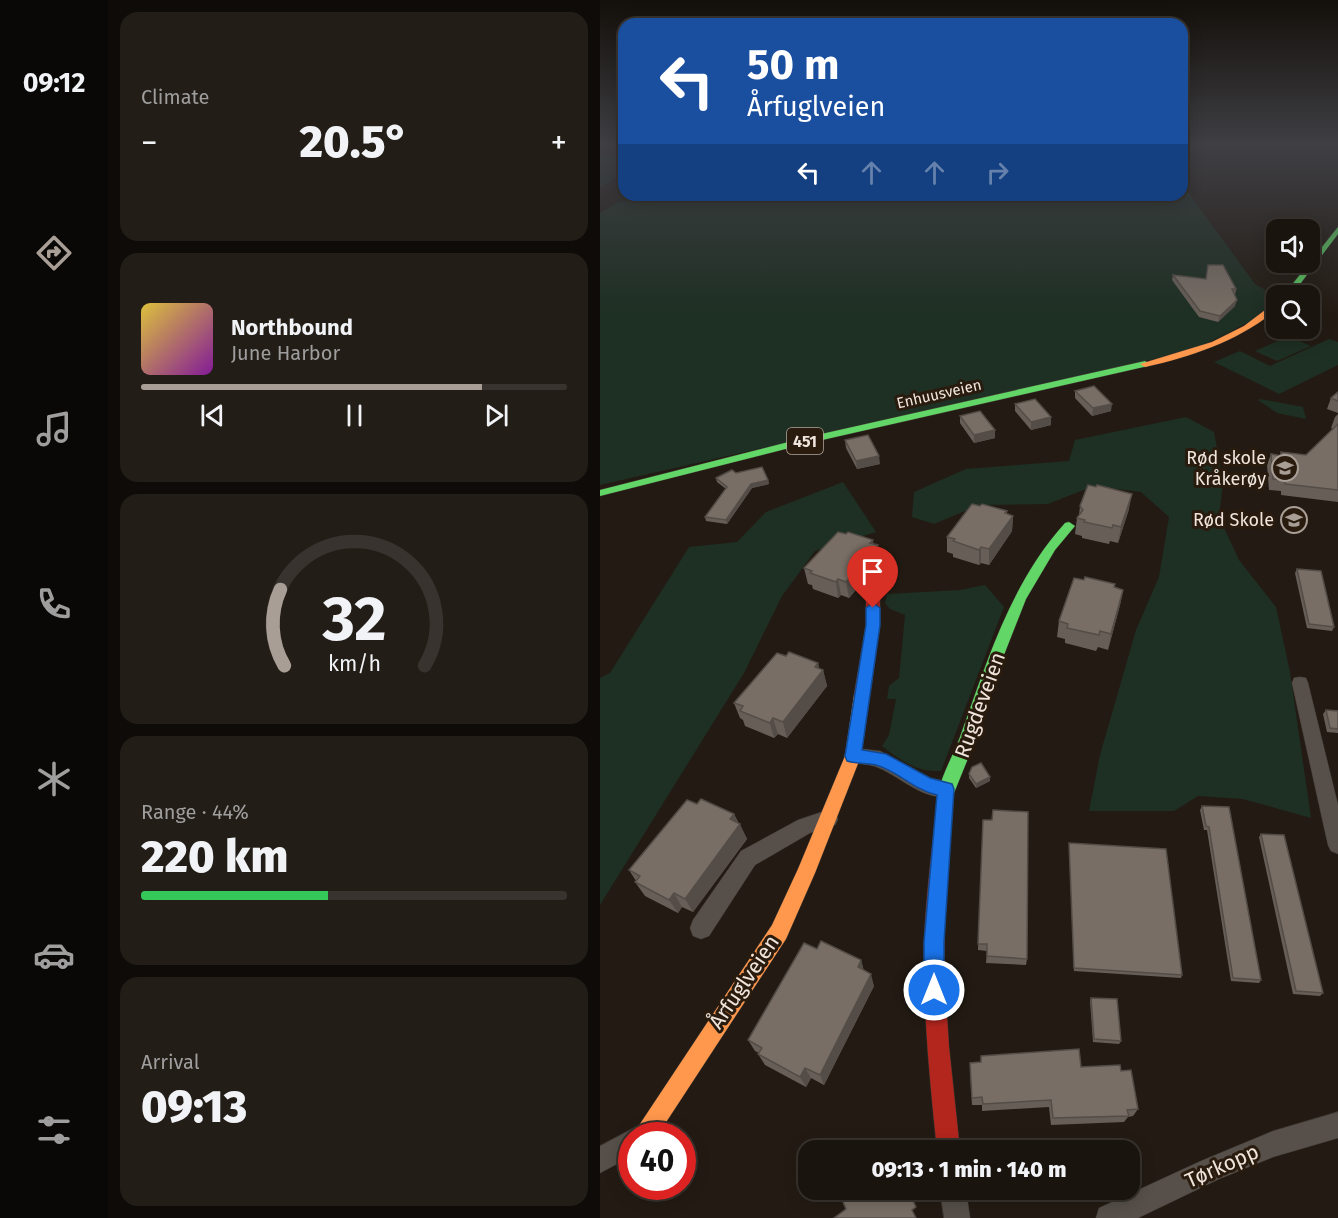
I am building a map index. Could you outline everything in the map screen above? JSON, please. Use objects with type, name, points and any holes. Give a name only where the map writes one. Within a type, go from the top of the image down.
[{"type":"main road","points":[[1296,285],[1338,230]]},
{"type":"main road","name":"Enhuusveien","points":[[600,493],[797,443],[1174,358],[1242,332],[1266,314]]},
{"type":"main road","name":"Rugdeveien","points":[[948,1140],[939,1069],[934,995],[934,942],[946,789],[958,766],[1016,605],[1055,539],[1070,526]]},
{"type":"main road","name":"Årfuglveien","points":[[653,1122],[779,932],[828,819],[853,756],[873,625],[873,590]]},
{"type":"street","points":[[1300,684],[1338,845]]},
{"type":"street","points":[[853,756],[880,759],[926,785],[946,789]]},
{"type":"street","points":[[701,927],[748,858],[805,826],[828,819]]},
{"type":"street","name":"Tørkopp","points":[[1109,1218],[1210,1170],[1273,1144],[1338,1125]]},
{"type":"street","points":[[600,1160],[618,1150]]},
{"type":"street","points":[[954,1200],[957,1218]]},
{"type":"green space","points":[[619,202],[1195,202],[1255,284],[1266,290],[1266,309],[1261,316],[1194,350],[600,485],[600,213]]},
{"type":"green space","points":[[1282,339],[1296,339],[1311,346],[1277,361],[1255,351]]},
{"type":"green space","points":[[1329,339],[1338,342],[1338,365],[1279,394],[1214,362],[1240,351],[1270,366]]},
{"type":"green space","points":[[1258,400],[1303,407],[1306,419],[1277,413]]},
{"type":"green space","points":[[1186,417],[1214,432],[1223,482],[1219,517],[1239,560],[1276,607],[1290,672],[1311,818],[1243,799],[1198,796],[1174,811],[1089,811],[1100,755],[1136,630],[1159,577],[1169,517],[1141,492],[1094,486],[1048,504],[979,505],[934,524],[912,517],[914,492],[966,469],[1069,461],[1075,440]]},
{"type":"green space","points":[[843,482],[876,532],[815,551],[782,596],[744,673],[600,905],[600,678],[610,673],[689,547],[737,542],[766,512]]},
{"type":"green space","points":[[985,585],[1004,607],[941,771],[924,770],[902,761],[882,746],[889,735],[896,699],[887,699],[889,686],[899,678],[905,615],[890,609],[885,603],[887,594],[960,590]]},
{"type":"building","points":[[1208,265],[1223,265],[1236,289],[1232,289],[1237,300],[1220,316],[1200,311],[1173,275],[1206,279]]},
{"type":"building","points":[[1094,386],[1112,404],[1093,408],[1075,391]]},
{"type":"building","points":[[1338,392],[1338,401],[1331,398]]},
{"type":"building","points":[[1035,399],[1051,417],[1031,422],[1015,404]]},
{"type":"building","points":[[980,411],[995,430],[974,435],[960,416]]},
{"type":"building","name":"Rød skole Kråkerøy","points":[[1338,424],[1338,490],[1285,484],[1285,480],[1273,479],[1271,454],[1282,456],[1281,452],[1306,455]]},
{"type":"building","points":[[868,435],[879,456],[856,461],[845,440]]},
{"type":"building","points":[[762,467],[768,480],[751,484],[726,520],[705,517],[727,487],[716,478],[732,470],[736,473]]},
{"type":"building","points":[[1088,485],[1096,487],[1097,485],[1132,494],[1121,527],[1113,525],[1112,528],[1084,522],[1085,520],[1077,518],[1083,510],[1080,506]]},
{"type":"building","points":[[972,504],[980,506],[982,504],[1007,511],[1005,513],[1013,516],[989,549],[981,547],[979,550],[947,537]]},
{"type":"building","points":[[838,532],[846,534],[848,532],[873,540],[870,543],[878,545],[846,582],[838,579],[836,582],[810,573],[812,571],[804,568]]},
{"type":"building","points":[[1297,569],[1321,571],[1334,627],[1309,624]]},
{"type":"building","points":[[1085,577],[1115,584],[1114,587],[1123,590],[1111,634],[1100,631],[1099,635],[1067,628],[1068,624],[1059,621],[1074,578],[1084,580]]},
{"type":"building","points":[[789,652],[818,663],[815,667],[823,670],[783,722],[773,718],[770,723],[740,711],[743,706],[734,703],[777,653],[786,656]]},
{"type":"building","points":[[1326,710],[1338,711],[1338,729],[1330,728]]},
{"type":"building","points":[[981,763],[990,777],[976,784],[969,774],[972,767]]},
{"type":"building","points":[[701,799],[734,814],[730,819],[740,824],[685,899],[674,893],[669,900],[635,882],[640,876],[629,870],[687,800],[697,804]]},
{"type":"building","points":[[1202,806],[1229,807],[1261,980],[1233,978],[1209,827],[1206,826]]},
{"type":"building","points":[[993,810],[1028,812],[1027,959],[987,956],[987,944],[978,944],[983,820],[992,820]]},
{"type":"building","points":[[1261,834],[1284,835],[1323,993],[1296,991]]},
{"type":"building","points":[[1069,843],[1166,849],[1182,975],[1074,968]]},
{"type":"building","points":[[821,941],[861,960],[858,967],[871,974],[820,1075],[805,1068],[800,1077],[758,1054],[762,1048],[748,1040],[804,943],[817,949]]},
{"type":"building","points":[[1091,998],[1117,999],[1121,1041],[1094,1039]]},
{"type":"building","points":[[1079,1049],[1081,1067],[1120,1065],[1121,1071],[1131,1070],[1138,1109],[1127,1110],[1129,1116],[1053,1118],[1051,1100],[983,1104],[982,1097],[972,1098],[970,1063],[981,1062],[981,1056]]},
{"type":"building","points":[[842,1200],[913,1200],[916,1207],[912,1210],[916,1218],[834,1218],[846,1209]]},
{"type":"traffic: fast","points":[[1295,285],[1338,229]]},
{"type":"traffic: fast","points":[[600,493],[808,440],[1145,364]]},
{"type":"traffic: fast","points":[[946,793],[1006,629],[1034,572],[1069,526]]},
{"type":"traffic: slow","points":[[1145,364],[1215,344],[1247,328],[1266,315]]},
{"type":"traffic: slow","points":[[652,1122],[779,932],[806,873],[853,756],[862,695]]},
{"type":"traffic: jam","points":[[862,695],[873,625],[873,590]]},
{"type":"traffic: jam","points":[[946,793],[936,906],[934,970],[938,1047],[948,1140]]},
{"type":"place","name":"Rød skole Kråkerøy","points":[[1285,468]]},
{"type":"place","name":"Rød Skole","points":[[1294,520]]},
{"type":"route","points":[[873,608],[873,625],[853,756],[880,759],[926,785],[946,789],[934,942],[934,990]]}]
